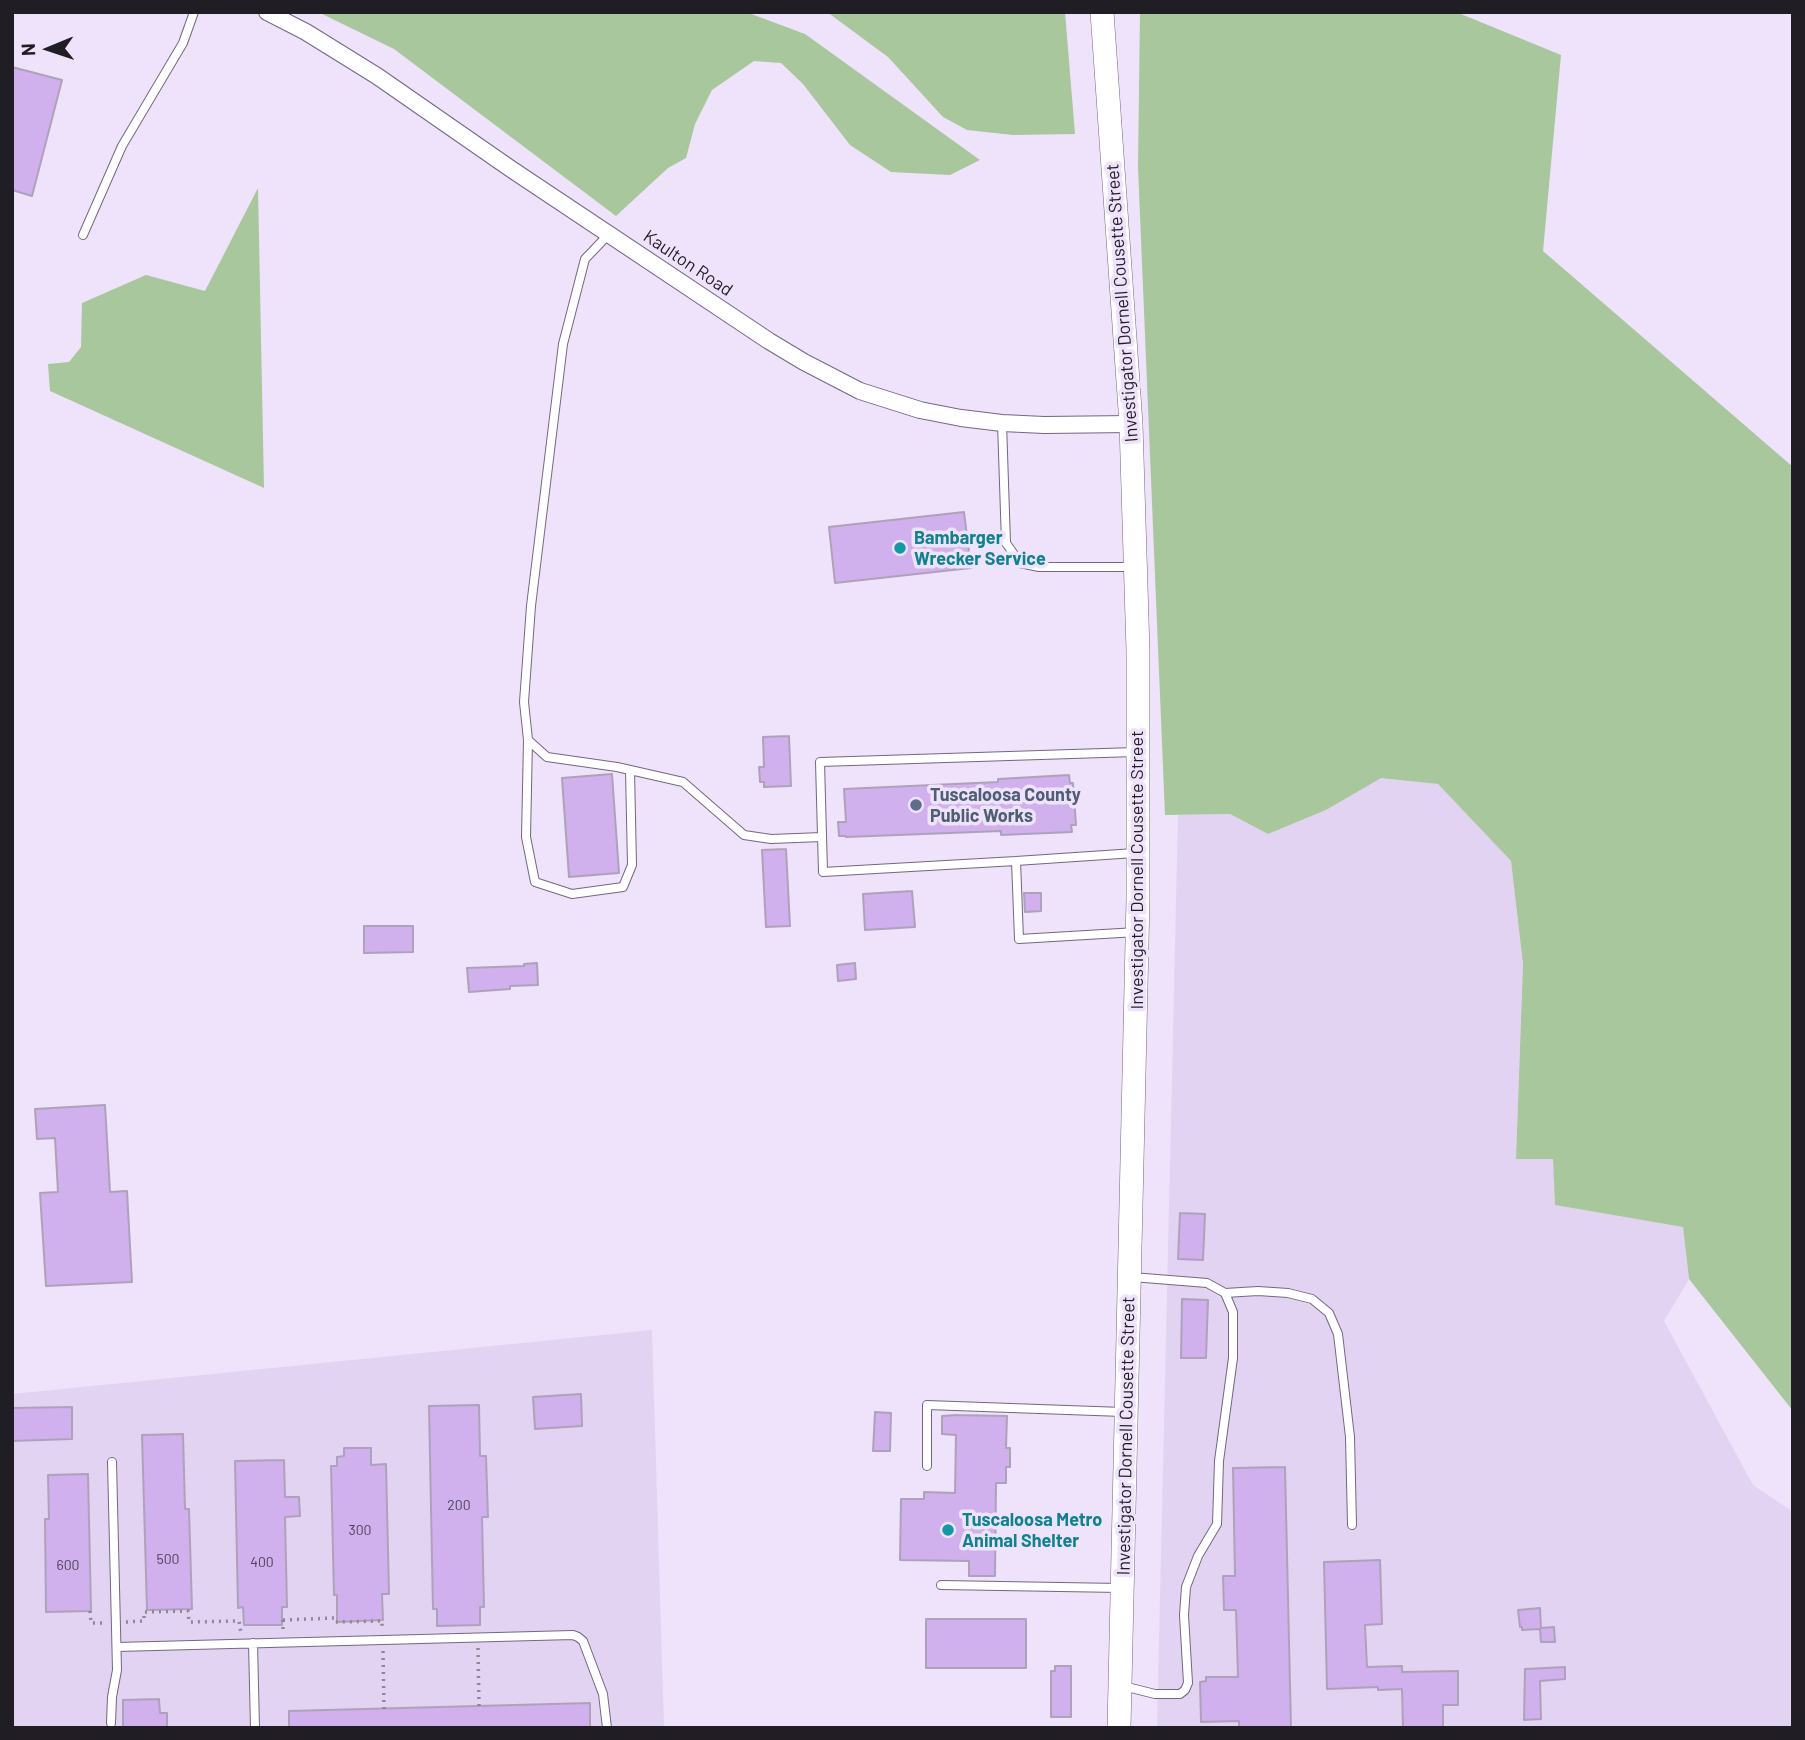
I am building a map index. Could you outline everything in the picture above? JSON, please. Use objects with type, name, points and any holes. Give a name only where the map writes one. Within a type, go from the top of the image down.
[{"type":"main road","name":"Investigator Dornell Cousette Street","points":[[1102,12],[1131,424],[1138,651],[1138,932],[1119,1728]]},
{"type":"street","name":"Kaulton Road","points":[[267,12],[306,32],[377,76],[769,341],[860,391],[920,410],[1002,423],[1131,424]]},
{"type":"lane","points":[[83,234],[122,146],[183,43],[194,12]]},
{"type":"lane","points":[[609,234],[585,259],[563,344],[531,606],[524,702],[528,740],[526,837],[535,882],[572,894],[623,887],[632,865],[630,770]]},
{"type":"lane","points":[[1002,423],[1006,542],[1020,563],[1039,567],[1135,567]]},
{"type":"lane","points":[[528,740],[547,757],[630,770],[683,782],[744,835],[771,839],[822,837]]},
{"type":"lane","points":[[1138,752],[820,762],[822,872],[1138,853]]},
{"type":"lane","points":[[1016,861],[1019,939],[1138,932]]},
{"type":"lane","points":[[1130,1276],[1207,1283],[1225,1293],[1288,1293],[1312,1299],[1329,1313],[1338,1334],[1350,1437],[1352,1525]]},
{"type":"lane","points":[[1120,1685],[1155,1694],[1180,1694],[1188,1683],[1184,1615],[1186,1587],[1198,1556],[1217,1524],[1219,1461],[1233,1358],[1233,1312],[1225,1293]]},
{"type":"lane","points":[[926,1466],[927,1405],[1126,1412]]},
{"type":"lane","points":[[111,1723],[111,1697],[117,1670],[112,1462]]},
{"type":"lane","points":[[942,1584],[1122,1588]]},
{"type":"lane","points":[[117,1647],[573,1635],[583,1641],[603,1694],[607,1728]]},
{"type":"lane","points":[[253,1643],[255,1728]]},
{"type":"path","points":[[90,1611],[91,1623],[144,1621],[144,1612],[188,1611],[189,1622],[239,1620],[240,1633],[251,1633]]},
{"type":"path","points":[[272,1632],[283,1631],[283,1620]]},
{"type":"path","points":[[478,1648],[479,1706]]},
{"type":"shaded area","points":[[1381,777],[1438,784],[1511,861],[1523,964],[1516,1159],[1553,1159],[1556,1205],[1683,1227],[1689,1279],[1664,1321],[1753,1485],[1793,1512],[1793,1728],[1157,1728],[1178,815],[1230,814],[1268,834],[1326,810]]},
{"type":"shaded area","points":[[652,1330],[664,1728],[12,1728],[12,1394]]},
{"type":"green space","points":[[318,12],[746,12],[805,34],[980,160],[950,175],[891,172],[850,145],[803,84],[781,63],[754,61],[712,90],[695,124],[686,158],[668,168],[616,216],[394,49]]},
{"type":"green space","points":[[827,12],[1065,12],[1075,134],[1013,135],[967,130],[943,117],[888,57]]},
{"type":"green space","points":[[1140,12],[1456,12],[1561,55],[1543,251],[1793,467],[1793,1411],[1689,1279],[1683,1227],[1555,1205],[1553,1159],[1516,1159],[1523,964],[1511,861],[1438,784],[1381,778],[1326,810],[1268,834],[1230,814],[1165,815],[1138,167]]},
{"type":"green space","points":[[258,188],[264,488],[50,391],[48,364],[69,362],[81,347],[82,303],[146,275],[205,291]]},
{"type":"building","points":[[12,67],[62,80],[32,196],[12,190]]},
{"type":"building","name":"Bambarger Wrecker Service","points":[[964,512],[971,568],[835,583],[829,527]]},
{"type":"building","points":[[789,736],[791,786],[764,787],[764,782],[760,782],[759,767],[764,767],[763,737]]},
{"type":"building","points":[[612,774],[619,873],[569,877],[562,778]]},
{"type":"building","points":[[1069,775],[1070,783],[1073,783],[1076,825],[1071,825],[1072,832],[1001,835],[1001,831],[839,836],[838,822],[846,822],[844,789],[998,782],[998,779]]},
{"type":"building","points":[[786,849],[790,926],[766,927],[762,850]]},
{"type":"building","points":[[912,891],[915,927],[865,930],[863,894]]},
{"type":"building","points":[[1024,893],[1041,893],[1041,911],[1025,912]]},
{"type":"building","points":[[364,926],[413,926],[413,952],[364,953]]},
{"type":"building","points":[[537,963],[538,985],[469,992],[467,968]]},
{"type":"building","points":[[855,963],[856,979],[838,981],[837,965]]},
{"type":"building","points":[[105,1105],[110,1192],[127,1191],[132,1282],[46,1286],[40,1193],[58,1192],[55,1138],[37,1139],[35,1109]]},
{"type":"building","points":[[1180,1213],[1205,1214],[1203,1260],[1178,1259]]},
{"type":"building","points":[[1182,1299],[1208,1300],[1206,1358],[1181,1358]]},
{"type":"building","points":[[581,1394],[582,1426],[535,1429],[533,1397]]},
{"type":"building","points":[[479,1405],[480,1456],[486,1456],[488,1517],[482,1517],[484,1607],[480,1607],[480,1625],[437,1626],[437,1609],[433,1609],[429,1406]]},
{"type":"building","points":[[72,1407],[72,1439],[12,1441],[12,1408]]},
{"type":"building","points":[[875,1412],[891,1413],[890,1451],[873,1451]]},
{"type":"building","points":[[942,1416],[1007,1416],[1006,1448],[1010,1448],[1010,1467],[1006,1467],[1006,1483],[996,1483],[995,1576],[969,1576],[969,1561],[900,1560],[901,1499],[924,1499],[924,1492],[955,1493],[956,1435],[942,1434]]},
{"type":"building","points":[[183,1434],[185,1509],[189,1509],[192,1609],[147,1610],[142,1435]]},
{"type":"building","points":[[344,1448],[371,1448],[371,1465],[386,1464],[389,1594],[382,1594],[383,1620],[337,1622],[331,1466],[337,1466],[337,1457],[344,1456]]},
{"type":"building","points":[[284,1460],[285,1497],[299,1497],[300,1516],[285,1517],[287,1607],[282,1607],[282,1625],[244,1625],[243,1607],[238,1608],[235,1461]]},
{"type":"building","points":[[1285,1467],[1291,1728],[1239,1728],[1239,1721],[1201,1722],[1200,1682],[1206,1681],[1206,1677],[1238,1677],[1236,1610],[1224,1610],[1223,1576],[1235,1576],[1233,1468]]},
{"type":"building","points":[[88,1474],[91,1611],[46,1612],[45,1519],[49,1519],[48,1475]]},
{"type":"building","points":[[1380,1560],[1382,1624],[1365,1625],[1367,1667],[1402,1666],[1402,1672],[1458,1671],[1458,1705],[1443,1705],[1443,1728],[1403,1728],[1402,1689],[1327,1689],[1324,1562]]},
{"type":"building","points":[[1540,1608],[1541,1628],[1554,1627],[1555,1642],[1541,1642],[1540,1629],[1522,1630],[1520,1627],[1518,1610]]},
{"type":"building","points":[[926,1619],[1026,1619],[1026,1668],[926,1668]]},
{"type":"building","points":[[1055,1666],[1071,1666],[1071,1717],[1051,1717],[1051,1671],[1055,1671]]},
{"type":"building","points":[[1565,1667],[1565,1679],[1540,1681],[1541,1719],[1524,1720],[1525,1669]]},
{"type":"building","points":[[159,1699],[160,1713],[167,1713],[167,1728],[123,1728],[123,1700]]},
{"type":"building","points":[[590,1703],[590,1728],[289,1728],[289,1711]]},
{"type":"place","name":"Bambarger Wrecker Service","points":[[900,548]]},
{"type":"place","name":"Tuscaloosa County Public Works","points":[[916,805]]},
{"type":"place","name":"Tuscaloosa Metro Animal Shelter","points":[[948,1530]]}]
